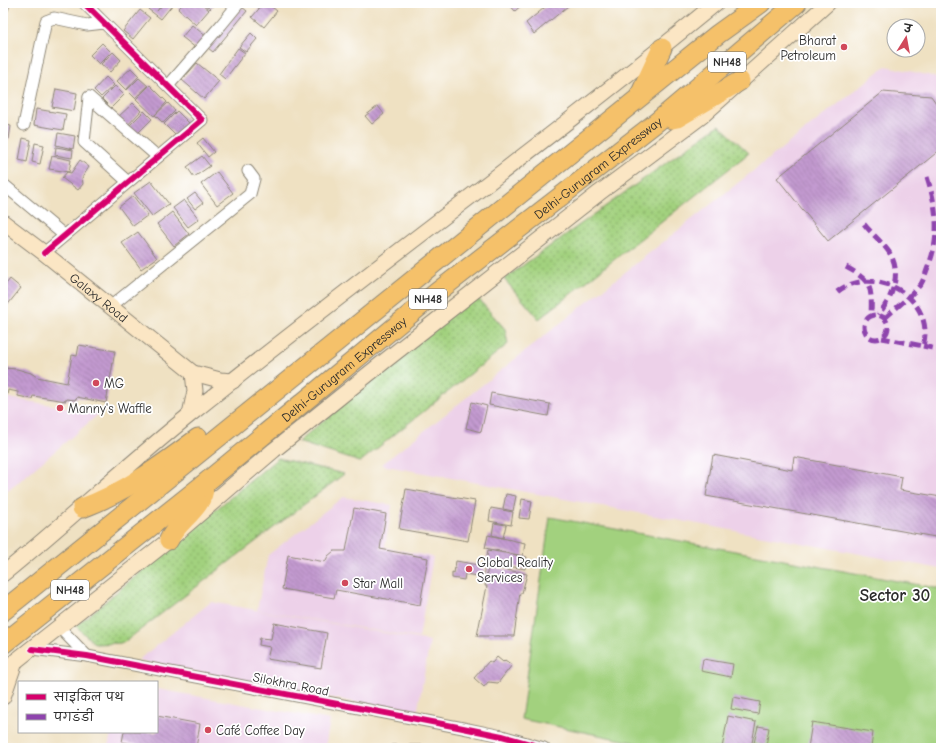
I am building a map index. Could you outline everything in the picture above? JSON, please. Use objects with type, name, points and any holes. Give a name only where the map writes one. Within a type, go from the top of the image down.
[{"type":"highway","points":[[718,34],[729,14],[739,3]]},
{"type":"highway","name":"Delhi-Gurugram Expressway","points":[[3,611],[637,99],[718,34],[760,3]]},
{"type":"highway","name":"Delhi-Gurugram Expressway","points":[[3,644],[204,484],[436,293],[658,121],[797,3]]},
{"type":"highway","points":[[637,99],[662,48]]},
{"type":"highway","points":[[658,121],[677,118],[740,81]]},
{"type":"highway","points":[[82,508],[103,500],[120,491],[183,449],[235,410],[266,399]]},
{"type":"highway","points":[[169,540],[172,532],[198,504],[204,491],[204,484]]},
{"type":"main road","points":[[3,574],[82,508],[190,414],[413,239],[662,48],[716,3]]},
{"type":"main road","points":[[3,698],[9,667],[169,540],[274,450],[599,193],[702,116],[828,3]]},
{"type":"main road","name":"Galaxy Road","points":[[3,222],[44,253],[193,373],[220,380],[233,380]]},
{"type":"main road","points":[[190,414],[195,391],[193,373]]},
{"type":"street","points":[[3,7],[4,3]]},
{"type":"street","points":[[44,253],[202,120],[84,3]]},
{"type":"street","points":[[168,86],[239,3]]},
{"type":"street","points":[[24,125],[46,21],[54,18],[87,25],[104,23]]},
{"type":"street","points":[[128,182],[84,142],[89,97],[158,157]]},
{"type":"street","points":[[110,307],[250,194],[254,178],[248,171]]},
{"type":"street","points":[[3,184],[64,235]]},
{"type":"street","points":[[59,627],[87,656]]},
{"type":"street","name":"Silokhra Road","points":[[32,648],[87,656],[502,736],[544,748]]},
{"type":"street","points":[[500,748],[502,736]]},
{"type":"shaded area","points":[[886,66],[941,78],[941,569],[381,465]]},
{"type":"shaded area","points":[[3,397],[100,413],[3,495]]},
{"type":"shaded area","name":"Star Mall","points":[[343,497],[392,505],[385,547],[433,557],[419,638],[257,610],[268,555]]},
{"type":"shaded area","points":[[211,602],[430,641],[417,714],[137,661]]},
{"type":"shaded area","points":[[158,689],[330,720],[325,748],[108,748],[111,733],[158,733]]},
{"type":"green space","points":[[719,125],[749,153],[539,319],[504,279]]},
{"type":"green space","points":[[475,295],[505,329],[508,344],[360,462],[298,442]]},
{"type":"green space","points":[[278,458],[344,474],[123,643],[95,644],[76,626]]},
{"type":"green space","points":[[550,517],[941,589],[941,748],[661,748],[521,719]]},
{"type":"building","points":[[153,3],[163,3],[157,11],[164,3],[174,3],[161,19],[148,9]]},
{"type":"building","points":[[184,3],[201,3],[209,10],[196,25],[178,9]]},
{"type":"building","points":[[203,3],[215,3],[210,9]]},
{"type":"building","points":[[264,3],[267,3],[277,11],[264,27],[252,17]]},
{"type":"building","points":[[508,3],[524,3],[515,11]]},
{"type":"building","points":[[550,3],[565,3],[568,6],[534,34],[526,23]]},
{"type":"building","points":[[242,7],[247,11],[213,52],[208,48]]},
{"type":"building","points":[[140,10],[150,18],[133,39],[123,31]]},
{"type":"building","points":[[192,25],[207,37],[197,49],[182,37]]},
{"type":"building","points":[[251,33],[257,39],[246,52],[239,47]]},
{"type":"building","points":[[102,43],[111,52],[99,64],[90,55]]},
{"type":"building","points":[[238,48],[245,53],[225,79],[219,74]]},
{"type":"building","points":[[113,52],[121,60],[110,72],[101,64]]},
{"type":"building","points":[[197,63],[219,81],[204,99],[182,80]]},
{"type":"building","points":[[131,68],[139,76],[126,90],[117,81]]},
{"type":"building","points":[[106,77],[114,85],[101,97],[94,90]]},
{"type":"building","points":[[139,78],[148,86],[135,98],[127,90]]},
{"type":"building","points":[[150,85],[167,102],[154,116],[136,99]]},
{"type":"building","points":[[115,86],[124,95],[111,108],[102,99]]},
{"type":"building","points":[[56,89],[77,93],[74,111],[52,107]]},
{"type":"building","points":[[883,92],[931,96],[936,103],[941,99],[941,149],[828,241],[777,178]]},
{"type":"building","points":[[133,103],[141,111],[126,127],[117,118]]},
{"type":"building","points":[[168,103],[175,111],[163,123],[155,115]]},
{"type":"building","points":[[378,106],[384,114],[372,124],[365,116]]},
{"type":"building","points":[[36,109],[66,114],[63,130],[34,125]]},
{"type":"building","points":[[144,111],[152,119],[136,135],[128,127]]},
{"type":"building","points":[[177,111],[189,123],[176,136],[164,124]]},
{"type":"building","points":[[3,124],[11,126],[9,139],[3,138]]},
{"type":"building","points":[[58,133],[75,136],[73,149],[56,145]]},
{"type":"building","points":[[23,138],[31,140],[27,162],[19,160]]},
{"type":"building","points":[[203,138],[214,152],[208,157],[197,143]]},
{"type":"building","points":[[35,143],[44,145],[40,164],[32,162]]},
{"type":"building","points":[[56,147],[73,150],[72,158],[55,155]]},
{"type":"building","points":[[52,156],[71,160],[69,172],[49,169]]},
{"type":"building","points":[[202,156],[210,166],[194,177],[187,167]]},
{"type":"building","points":[[80,160],[89,167],[82,178],[83,184],[78,190],[62,178],[67,172],[71,173]]},
{"type":"building","points":[[217,172],[233,193],[217,205],[201,184]]},
{"type":"building","points":[[151,181],[169,204],[152,216],[134,193]]},
{"type":"building","points":[[195,193],[203,203],[195,209],[187,199]]},
{"type":"building","points":[[133,196],[148,215],[133,226],[119,207]]},
{"type":"building","points":[[184,200],[199,219],[188,227],[173,208]]},
{"type":"building","points":[[172,212],[189,234],[174,246],[157,224]]},
{"type":"building","points":[[138,232],[157,258],[141,269],[122,243]]},
{"type":"building","points":[[10,279],[21,288],[5,308],[3,306],[3,288]]},
{"type":"building","points":[[79,345],[115,351],[106,403],[77,397],[76,400],[66,399],[66,401],[33,396],[32,399],[18,396],[18,392],[8,390],[7,395],[3,394],[3,368],[17,369],[31,373],[37,377],[67,383],[72,355],[77,356]]},
{"type":"building","points":[[491,393],[550,404],[548,416],[489,405]]},
{"type":"building","points":[[472,402],[487,406],[481,432],[466,428]]},
{"type":"building","points":[[713,455],[792,470],[794,457],[902,477],[900,490],[941,497],[941,538],[706,496]]},
{"type":"building","points":[[406,489],[475,501],[468,541],[399,529]]},
{"type":"building","points":[[506,494],[516,496],[513,511],[503,509]]},
{"type":"building","points":[[522,499],[532,501],[529,519],[519,518]]},
{"type":"building","points":[[354,508],[386,514],[380,549],[428,558],[420,605],[336,590],[334,598],[282,589],[288,555],[325,562],[328,556],[334,551],[346,551]]},
{"type":"building","points":[[491,508],[513,512],[511,525],[489,521]]},
{"type":"building","points":[[494,523],[506,525],[503,538],[492,535]]},
{"type":"building","points":[[488,535],[525,543],[523,556],[485,548]]},
{"type":"building","points":[[488,550],[527,557],[525,569],[486,562]]},
{"type":"building","name":"Global Reality Services","points":[[456,561],[485,566],[483,577],[465,574],[464,580],[452,578],[452,572],[454,573]]},
{"type":"building","points":[[488,566],[527,574],[522,593],[520,593],[514,636],[477,636],[487,586],[485,586]]},
{"type":"building","points":[[274,623],[327,633],[321,668],[267,659],[270,647],[259,645],[260,638],[271,639]]},
{"type":"building","points":[[497,657],[503,662],[505,660],[512,665],[498,683],[488,682],[484,687],[474,678],[489,661],[492,663]]},
{"type":"building","points":[[703,659],[733,664],[731,677],[701,671]]},
{"type":"building","points":[[733,697],[760,702],[758,714],[731,709]]},
{"type":"building","points":[[158,716],[200,724],[196,748],[144,748],[145,746],[122,742],[124,733],[158,733]]},
{"type":"building","points":[[728,716],[756,722],[751,748],[722,748]]},
{"type":"building","points":[[812,722],[873,732],[871,748],[808,748]]},
{"type":"building","points":[[758,726],[769,728],[766,746],[754,743]]},
{"type":"building","points":[[392,745],[424,745],[424,748],[392,748]]},
{"type":"marked path","points":[[885,318],[921,284],[932,255],[935,244],[936,221],[933,198],[926,174]]},
{"type":"marked path","points":[[864,224],[889,252],[895,268],[894,285],[888,301],[878,315]]},
{"type":"marked path","points":[[846,267],[861,276],[869,286],[871,316]]},
{"type":"marked path","points":[[837,292],[852,284],[868,281],[885,284],[900,290],[912,300],[921,314],[925,329],[923,346],[882,338]]},
{"type":"marked path","points":[[876,315],[885,318],[888,327],[885,336],[876,339],[867,336],[864,327],[867,318],[876,315]]},
{"type":"marked path","points":[[923,346],[941,350]]},
{"type":"cycle path","points":[[44,253],[202,120],[84,3]]},
{"type":"cycle path","points":[[32,649],[87,656],[458,727],[502,736],[544,748]]},
{"type":"place","name":"Bharat Petroleum","points":[[844,47]]},
{"type":"place","name":"MG","points":[[96,383]]},
{"type":"place","name":"Manny's Waffle","points":[[60,408]]},
{"type":"place","name":"Global Reality Services","points":[[469,569]]},
{"type":"place","name":"Star Mall","points":[[345,583]]},
{"type":"place","name":"Café Coffee Day","points":[[208,730]]},
{"type":"district","name":"Sector 30","points":[[895,595]]}]
